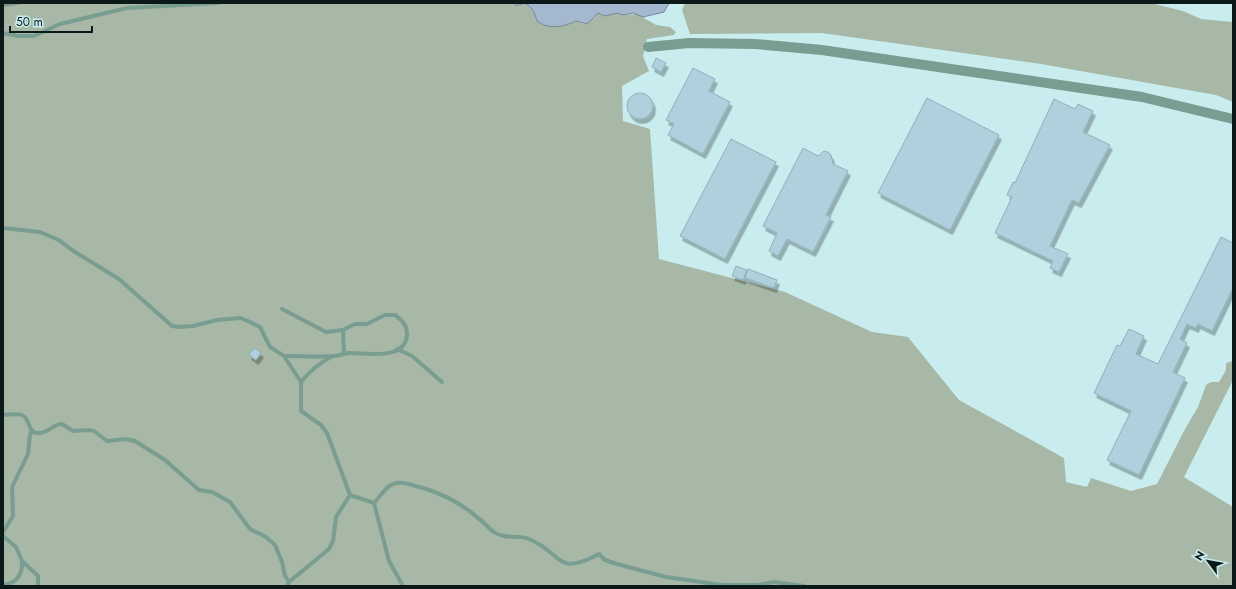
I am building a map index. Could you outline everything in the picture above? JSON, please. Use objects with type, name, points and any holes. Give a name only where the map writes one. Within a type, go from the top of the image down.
[{"type":"street","points":[[648,47],[704,43],[755,44],[822,50],[1142,96],[1233,119]]},
{"type":"lane","points":[[3,5],[18,3]]},
{"type":"lane","points":[[3,33],[18,36],[34,36],[60,24],[135,7],[218,3]]},
{"type":"lane","points":[[3,228],[40,232],[60,240],[72,250],[119,279],[172,326],[179,328],[217,320],[240,318],[260,327],[270,347],[284,356],[301,382],[301,410],[321,425],[327,433],[350,495]]},
{"type":"lane","points":[[282,309],[318,330],[326,332],[343,330],[355,324],[367,324],[385,315],[395,315],[404,324],[407,335],[402,345],[397,349],[377,355],[344,354],[333,356],[284,356]]},
{"type":"lane","points":[[343,330],[344,354]]},
{"type":"lane","points":[[397,349],[412,356],[442,382]]},
{"type":"lane","points":[[301,382],[310,371],[321,362],[333,356]]},
{"type":"lane","points":[[3,415],[22,416],[26,418],[32,431],[30,435],[28,454],[12,487],[13,516],[3,532]]},
{"type":"lane","points":[[32,431],[41,433],[62,424],[73,431],[94,431],[107,441],[126,439],[135,441],[165,460],[199,490],[212,492],[230,502],[250,530],[266,537],[275,546],[282,562],[288,584],[329,549],[333,541],[336,516],[350,495]]},
{"type":"lane","points":[[374,503],[391,484],[401,482],[435,491],[468,510],[495,533],[507,538],[528,538],[563,563],[573,565],[599,554],[605,560],[666,577],[722,585],[758,585],[774,582],[804,586]]},
{"type":"lane","points":[[350,495],[374,503]]},
{"type":"lane","points":[[374,503],[389,561],[403,586]]},
{"type":"lane","points":[[3,536],[16,547],[22,561],[23,569],[18,578],[12,583],[3,585]]},
{"type":"lane","points":[[22,561],[38,576],[38,586]]},
{"type":"green space","points":[[3,3],[514,3],[516,6],[524,3],[530,7],[537,19],[543,25],[549,26],[571,24],[576,21],[584,24],[598,13],[605,16],[617,13],[623,15],[637,14],[656,25],[670,27],[676,32],[674,35],[647,39],[643,56],[649,71],[622,86],[623,121],[650,129],[659,259],[785,292],[872,332],[908,337],[959,400],[1064,458],[1066,482],[1087,487],[1091,478],[1131,491],[1157,484],[1198,407],[1206,385],[1211,382],[1219,382],[1226,370],[1226,363],[1233,361],[1233,380],[1184,477],[1233,507],[1233,586],[3,586]]},
{"type":"green space","points":[[685,3],[1151,3],[1183,11],[1201,19],[1233,22],[1233,102],[1216,95],[1041,64],[822,33],[690,34],[682,10]]},
{"type":"water","points":[[514,3],[524,3],[516,6]]},
{"type":"water","points":[[524,3],[669,3],[664,12],[643,17],[633,13],[623,15],[617,13],[605,16],[598,13],[587,24],[576,21],[566,25],[551,27],[537,21],[534,12]]},
{"type":"building","points":[[656,58],[666,63],[661,72],[652,67]]},
{"type":"building","points":[[693,68],[715,79],[709,91],[730,102],[703,154],[668,135],[674,124],[666,120]]},
{"type":"building","points":[[640,93],[649,97],[653,106],[649,115],[640,119],[631,115],[627,106],[631,97]]},
{"type":"building","points":[[927,98],[999,135],[950,230],[878,193]]},
{"type":"building","points":[[1054,99],[1075,109],[1078,104],[1093,111],[1083,132],[1110,145],[1079,203],[1072,200],[1050,246],[1068,254],[1059,272],[1050,268],[1053,261],[995,233],[1012,197],[1007,195],[1013,182],[1015,183]]},
{"type":"building","points":[[731,139],[776,162],[725,259],[680,236]]},
{"type":"building","points":[[803,148],[818,156],[824,151],[828,152],[831,155],[833,164],[848,171],[826,215],[831,217],[813,252],[787,239],[778,256],[769,251],[777,233],[763,226]]},
{"type":"building","points":[[1221,237],[1233,243],[1233,288],[1212,331],[1198,324],[1196,328],[1187,324],[1180,339],[1187,343],[1173,372],[1185,378],[1139,475],[1107,460],[1131,411],[1094,393],[1117,345],[1120,346],[1129,329],[1144,336],[1136,354],[1158,364]]},
{"type":"building","points":[[736,266],[747,270],[743,280],[732,276]]},
{"type":"building","points":[[748,269],[777,280],[774,288],[745,278]]},
{"type":"building","points":[[254,348],[261,353],[256,360],[249,355]]}]
